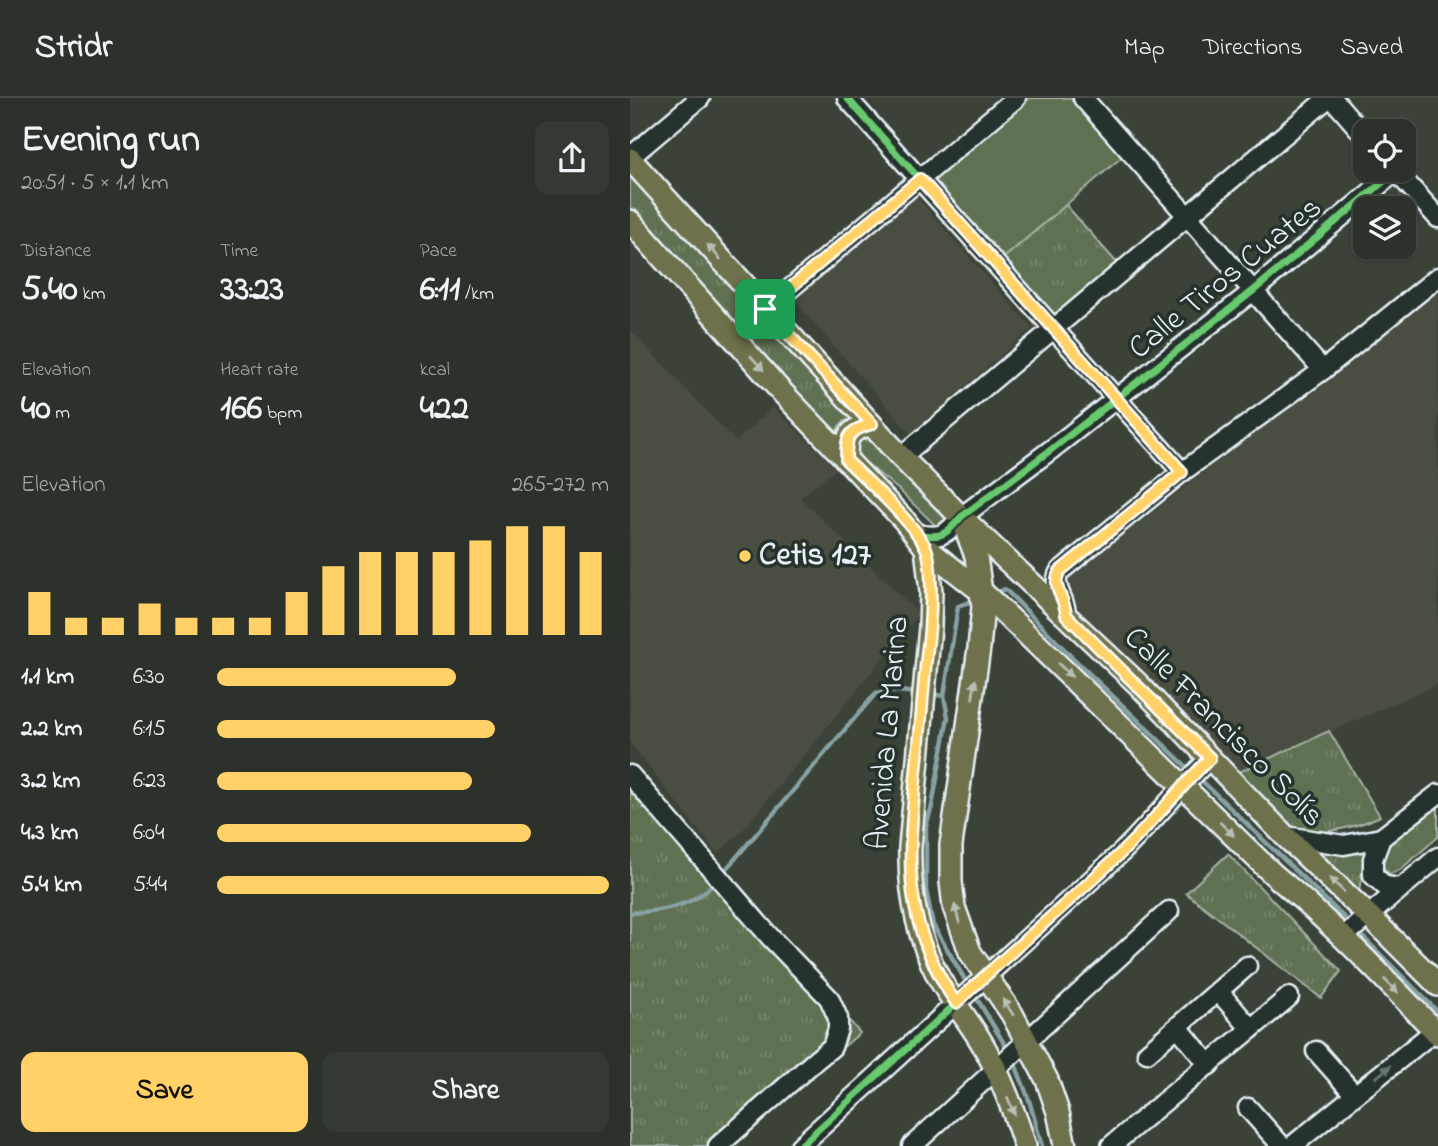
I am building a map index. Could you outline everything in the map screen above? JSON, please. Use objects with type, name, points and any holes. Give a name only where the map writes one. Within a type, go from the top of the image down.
[{"type":"main road","name":"Calle Francisco Solís","points":[[630,158],[901,457],[1059,608],[1285,836],[1438,985]]},
{"type":"main road","points":[[630,220],[779,389],[920,541],[987,596],[1273,874],[1307,902],[1437,1031]]},
{"type":"main road","points":[[846,460],[849,436],[854,430],[872,424]]},
{"type":"main road","points":[[961,517],[987,596],[951,845],[954,907],[970,952],[1027,1041],[1047,1080],[1058,1112],[1065,1146]]},
{"type":"main road","name":"Avenida La Marina","points":[[920,541],[931,592],[909,871],[917,921],[938,977],[988,1052],[1025,1146]]},
{"type":"street","points":[[630,158],[700,98]]},
{"type":"street","points":[[847,98],[1182,472]]},
{"type":"street","points":[[765,309],[1016,98]]},
{"type":"street","points":[[1083,98],[1323,370]]},
{"type":"street","points":[[901,457],[1330,98],[1353,123]]},
{"type":"street","name":"Calle Tiros Cuates","points":[[920,541],[943,535],[950,530],[961,517],[1253,291],[1382,182]]},
{"type":"street","points":[[1406,182],[1438,218]]},
{"type":"street","points":[[1059,608],[1066,607],[1056,585],[1056,577],[1060,571],[1182,472],[1323,370],[1438,277]]},
{"type":"street","points":[[800,1146],[1123,851],[1210,758]]},
{"type":"street","points":[[630,775],[814,985],[830,1020],[826,1041],[816,1060],[718,1146]]},
{"type":"street","points":[[1285,836],[1344,845],[1381,838],[1438,794]]},
{"type":"street","points":[[1381,838],[1373,859],[1373,875],[1385,886],[1400,888]]},
{"type":"street","points":[[1343,937],[1438,857]]},
{"type":"street","points":[[912,1146],[1169,911]]},
{"type":"street","points":[[1147,1052],[1247,966]]},
{"type":"street","points":[[1219,992],[1251,1029]]},
{"type":"street","points":[[1111,1146],[1289,997]]},
{"type":"street","points":[[1178,1027],[1209,1065]]},
{"type":"street","points":[[1292,1146],[1437,1031]]},
{"type":"street","points":[[1316,1051],[1354,1095]]},
{"type":"street","points":[[1248,1108],[1282,1146]]},
{"type":"shaded area","points":[[911,191],[1032,328],[911,434],[790,296]]},
{"type":"shaded area","points":[[1438,291],[1438,684],[1237,773],[1074,609],[1067,578]]},
{"type":"shaded area","name":"Cetis 127","points":[[630,330],[736,442],[773,407],[836,469],[800,498],[919,614],[742,831],[717,854],[630,742]]},
{"type":"green space","points":[[1030,98],[1070,98],[1122,157],[1000,261],[932,182]]},
{"type":"green space","points":[[630,165],[854,418],[841,424],[836,437],[630,208]]},
{"type":"green space","points":[[1066,205],[1117,263],[1051,318],[1000,261]]},
{"type":"green space","points":[[866,434],[922,487],[949,524],[941,531],[900,491],[853,452],[855,436]]},
{"type":"green space","points":[[1329,731],[1380,816],[1337,830],[1314,831],[1293,827],[1237,773]]},
{"type":"green space","points":[[630,766],[860,1033],[727,1146],[630,1146]]},
{"type":"green space","points":[[1438,798],[1438,837],[1400,870],[1390,874],[1381,866],[1381,849]]},
{"type":"green space","points":[[1315,851],[1365,852],[1359,891]]},
{"type":"green space","points":[[1228,854],[1341,971],[1321,998],[1186,893]]},
{"type":"waterway","points":[[993,594],[1005,589],[1192,772]]},
{"type":"waterway","points":[[944,696],[958,606],[975,600]]},
{"type":"waterway","points":[[723,873],[876,693],[890,690],[917,693]]},
{"type":"waterway","points":[[929,694],[944,696],[948,717],[926,826],[926,890],[933,925],[968,985]]},
{"type":"waterway","points":[[1199,778],[1351,924]]},
{"type":"waterway","points":[[630,913],[665,909],[687,902],[715,882]]},
{"type":"waterway","points":[[1357,931],[1438,1012]]},
{"type":"waterway","points":[[973,992],[1008,1050]]},
{"type":"waterway","points":[[1014,1061],[1042,1146]]},
{"type":"cycle path","points":[[847,98],[1182,472]]},
{"type":"cycle path","points":[[915,534],[936,536],[951,529],[961,517],[1253,291],[1383,182]]},
{"type":"cycle path","points":[[800,1146],[1123,851],[1210,758]]},
{"type":"place","name":"Cetis 127","points":[[745,556]]},
{"type":"route","points":[[920,179],[1182,472],[1060,571],[1056,577],[1056,585],[1066,607],[1066,615],[1210,758],[1123,851],[956,1003],[938,977],[929,956],[917,921],[909,871],[930,628],[931,592],[926,548],[904,520],[846,460],[849,436],[854,430],[872,424],[765,309],[920,179]]}]
